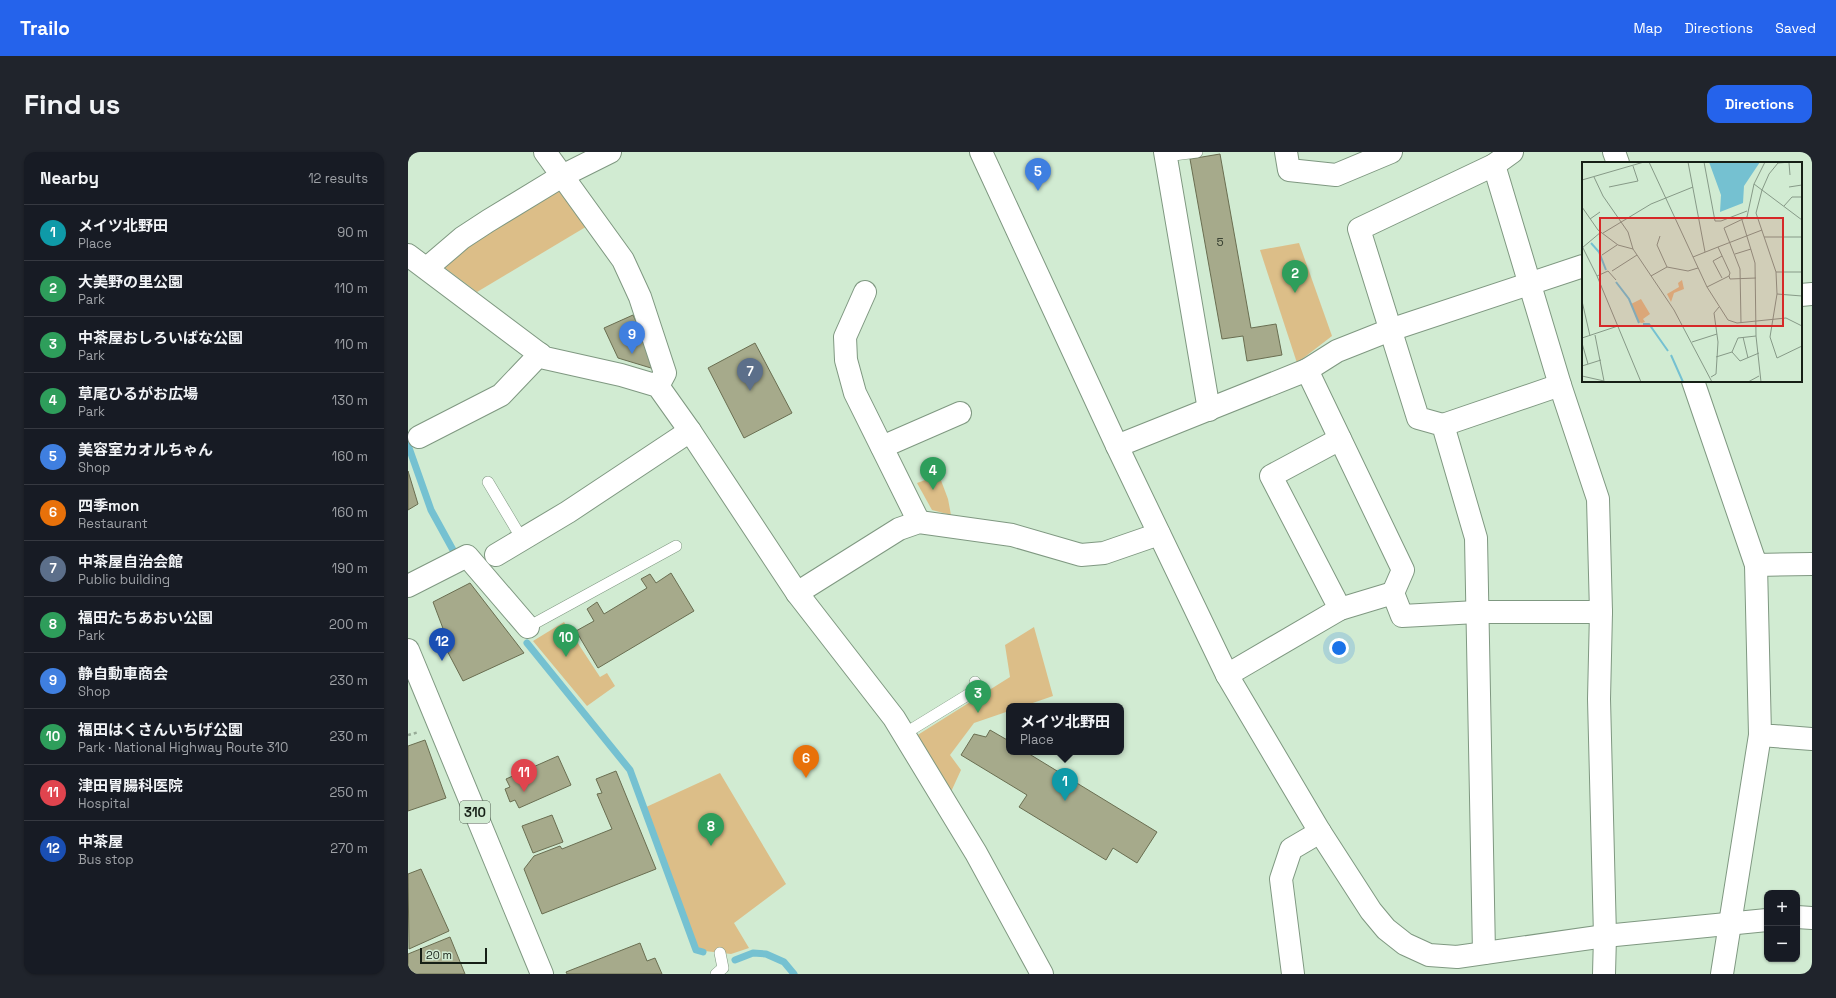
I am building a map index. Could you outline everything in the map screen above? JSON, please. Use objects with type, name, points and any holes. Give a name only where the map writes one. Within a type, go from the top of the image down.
[{"type":"main road","points":[[545,152],[626,266],[640,297],[665,373],[658,386]]},
{"type":"main road","points":[[610,152],[562,176],[462,238],[414,261],[546,358],[621,375],[658,386],[690,431],[797,593],[894,718],[976,853],[1042,974]]},
{"type":"main road","points":[[980,152],[1117,446],[1227,675],[1320,832],[1371,911],[1386,929],[1405,944],[1429,956],[1457,957],[1605,936],[1764,920]]},
{"type":"main road","points":[[1286,152],[1289,170],[1336,175],[1391,152]]},
{"type":"main road","points":[[1512,152],[1494,165],[1359,229],[1418,418],[1442,425],[1560,385]]},
{"type":"main road","points":[[1614,152],[1618,162]]},
{"type":"main road","points":[[1165,154],[1209,410]]},
{"type":"main road","points":[[1494,165],[1560,385],[1598,499],[1601,612],[1598,698],[1605,936],[1604,974]]},
{"type":"main road","points":[[1117,446],[1307,370],[1337,351],[1390,330],[1582,266]]},
{"type":"main road","points":[[865,292],[845,337],[846,360],[855,393],[919,522]]},
{"type":"main road","points":[[1802,295],[1812,294]]},
{"type":"main road","points":[[419,437],[501,395],[540,354]]},
{"type":"main road","points":[[1307,370],[1403,570],[1393,594],[1402,616],[1477,612],[1601,612]]},
{"type":"main road","points":[[1693,382],[1756,565],[1760,735],[1722,974]]},
{"type":"main road","points":[[882,447],[960,413]]},
{"type":"main road","points":[[1442,425],[1476,538],[1484,953]]},
{"type":"main road","points":[[496,555],[568,512],[690,431]]},
{"type":"main road","points":[[1340,439],[1271,476],[1340,609]]},
{"type":"main road","points":[[797,593],[899,529],[919,522],[1012,536],[1081,555],[1104,553],[1159,534]]},
{"type":"main road","points":[[408,586],[466,556],[528,627]]},
{"type":"main road","points":[[1756,565],[1812,564]]},
{"type":"main road","points":[[1227,675],[1340,609],[1393,594]]},
{"type":"main road","name":"310","points":[[408,650],[542,974]]},
{"type":"main road","points":[[1760,735],[1812,739]]},
{"type":"main road","points":[[1293,974],[1281,879],[1290,849],[1320,832]]},
{"type":"main road","points":[[1800,918],[1812,918]]},
{"type":"lane","points":[[1165,154],[1197,152]]},
{"type":"lane","points":[[488,482],[522,539]]},
{"type":"lane","points":[[528,627],[676,546]]},
{"type":"lane","points":[[904,734],[979,688],[975,682]]},
{"type":"lane","points":[[716,974],[723,968],[720,953]]},
{"type":"shaded area","points":[[561,181],[589,225],[477,292],[441,265]]},
{"type":"shaded area","points":[[1299,243],[1332,336],[1297,363],[1260,250]]},
{"type":"shaded area","points":[[939,475],[948,499],[951,515],[932,510],[917,483]]},
{"type":"shaded area","points":[[564,622],[600,677],[607,673],[615,686],[587,706],[533,641]]},
{"type":"shaded area","points":[[1034,627],[1053,696],[1033,703],[1006,703],[1006,712],[974,723],[950,755],[961,770],[950,794],[916,736],[1010,677],[1005,645]]},
{"type":"shaded area","points":[[720,773],[786,884],[734,923],[749,948],[731,954],[696,950],[644,808]]},
{"type":"building","points":[[1220,154],[1251,328],[1276,324],[1282,355],[1247,361],[1243,336],[1222,339],[1190,159]]},
{"type":"building","points":[[633,315],[656,365],[651,368],[618,358],[604,328]]},
{"type":"building","points":[[755,343],[792,413],[744,438],[708,368]]},
{"type":"building","points":[[408,471],[418,504],[408,510]]},
{"type":"building","points":[[671,573],[694,611],[598,668],[576,631],[594,621],[587,609],[597,602],[604,614],[647,588],[641,579],[650,574],[656,583]]},
{"type":"building","points":[[470,583],[524,653],[463,681],[442,641],[447,639],[433,602]]},
{"type":"building","points":[[990,730],[1006,739],[1006,755],[1031,755],[1157,832],[1137,863],[1113,848],[1106,860],[1019,807],[1027,795],[961,755],[974,734],[986,737]]},
{"type":"building","points":[[425,740],[446,798],[408,811],[408,746]]},
{"type":"building","points":[[558,756],[571,785],[519,808],[515,800],[510,802],[505,789],[510,787],[506,779]]},
{"type":"building","points":[[616,771],[656,869],[542,914],[524,869],[534,856],[560,846],[562,849],[612,829],[597,794],[602,793],[596,779]]},
{"type":"building","points":[[552,815],[563,842],[533,853],[522,826]]},
{"type":"building","points":[[421,869],[449,931],[409,949],[408,874]]},
{"type":"building","points":[[450,937],[465,974],[408,974],[408,954]]},
{"type":"building","points":[[640,943],[647,961],[655,958],[662,974],[567,974],[566,972]]},
{"type":"waterway","points":[[408,445],[431,510],[453,550]]},
{"type":"waterway","points":[[527,643],[630,770],[696,950],[703,952]]},
{"type":"waterway","points":[[735,960],[753,953],[766,954],[784,962],[794,974]]},
{"type":"place","name":"美容室カオルちゃん","points":[[1038,191]]},
{"type":"place","name":"大美野の里公園","points":[[1295,293]]},
{"type":"place","name":"静自動車商会","points":[[632,354]]},
{"type":"place","name":"中茶屋自治会館","points":[[750,391]]},
{"type":"place","name":"草尾ひるがお広場","points":[[933,490]]},
{"type":"place","name":"福田はくさんいちげ公園","points":[[566,657]]},
{"type":"place","name":"中茶屋","points":[[442,661]]},
{"type":"place","name":"中茶屋おしろいばな公園","points":[[978,713]]},
{"type":"place","name":"四季mon","points":[[806,778]]},
{"type":"place","name":"津田胃腸科医院","points":[[524,792]]},
{"type":"place","name":"メイツ北野田","points":[[1065,801]]},
{"type":"place","name":"福田たちあおい公園","points":[[711,846]]}]
